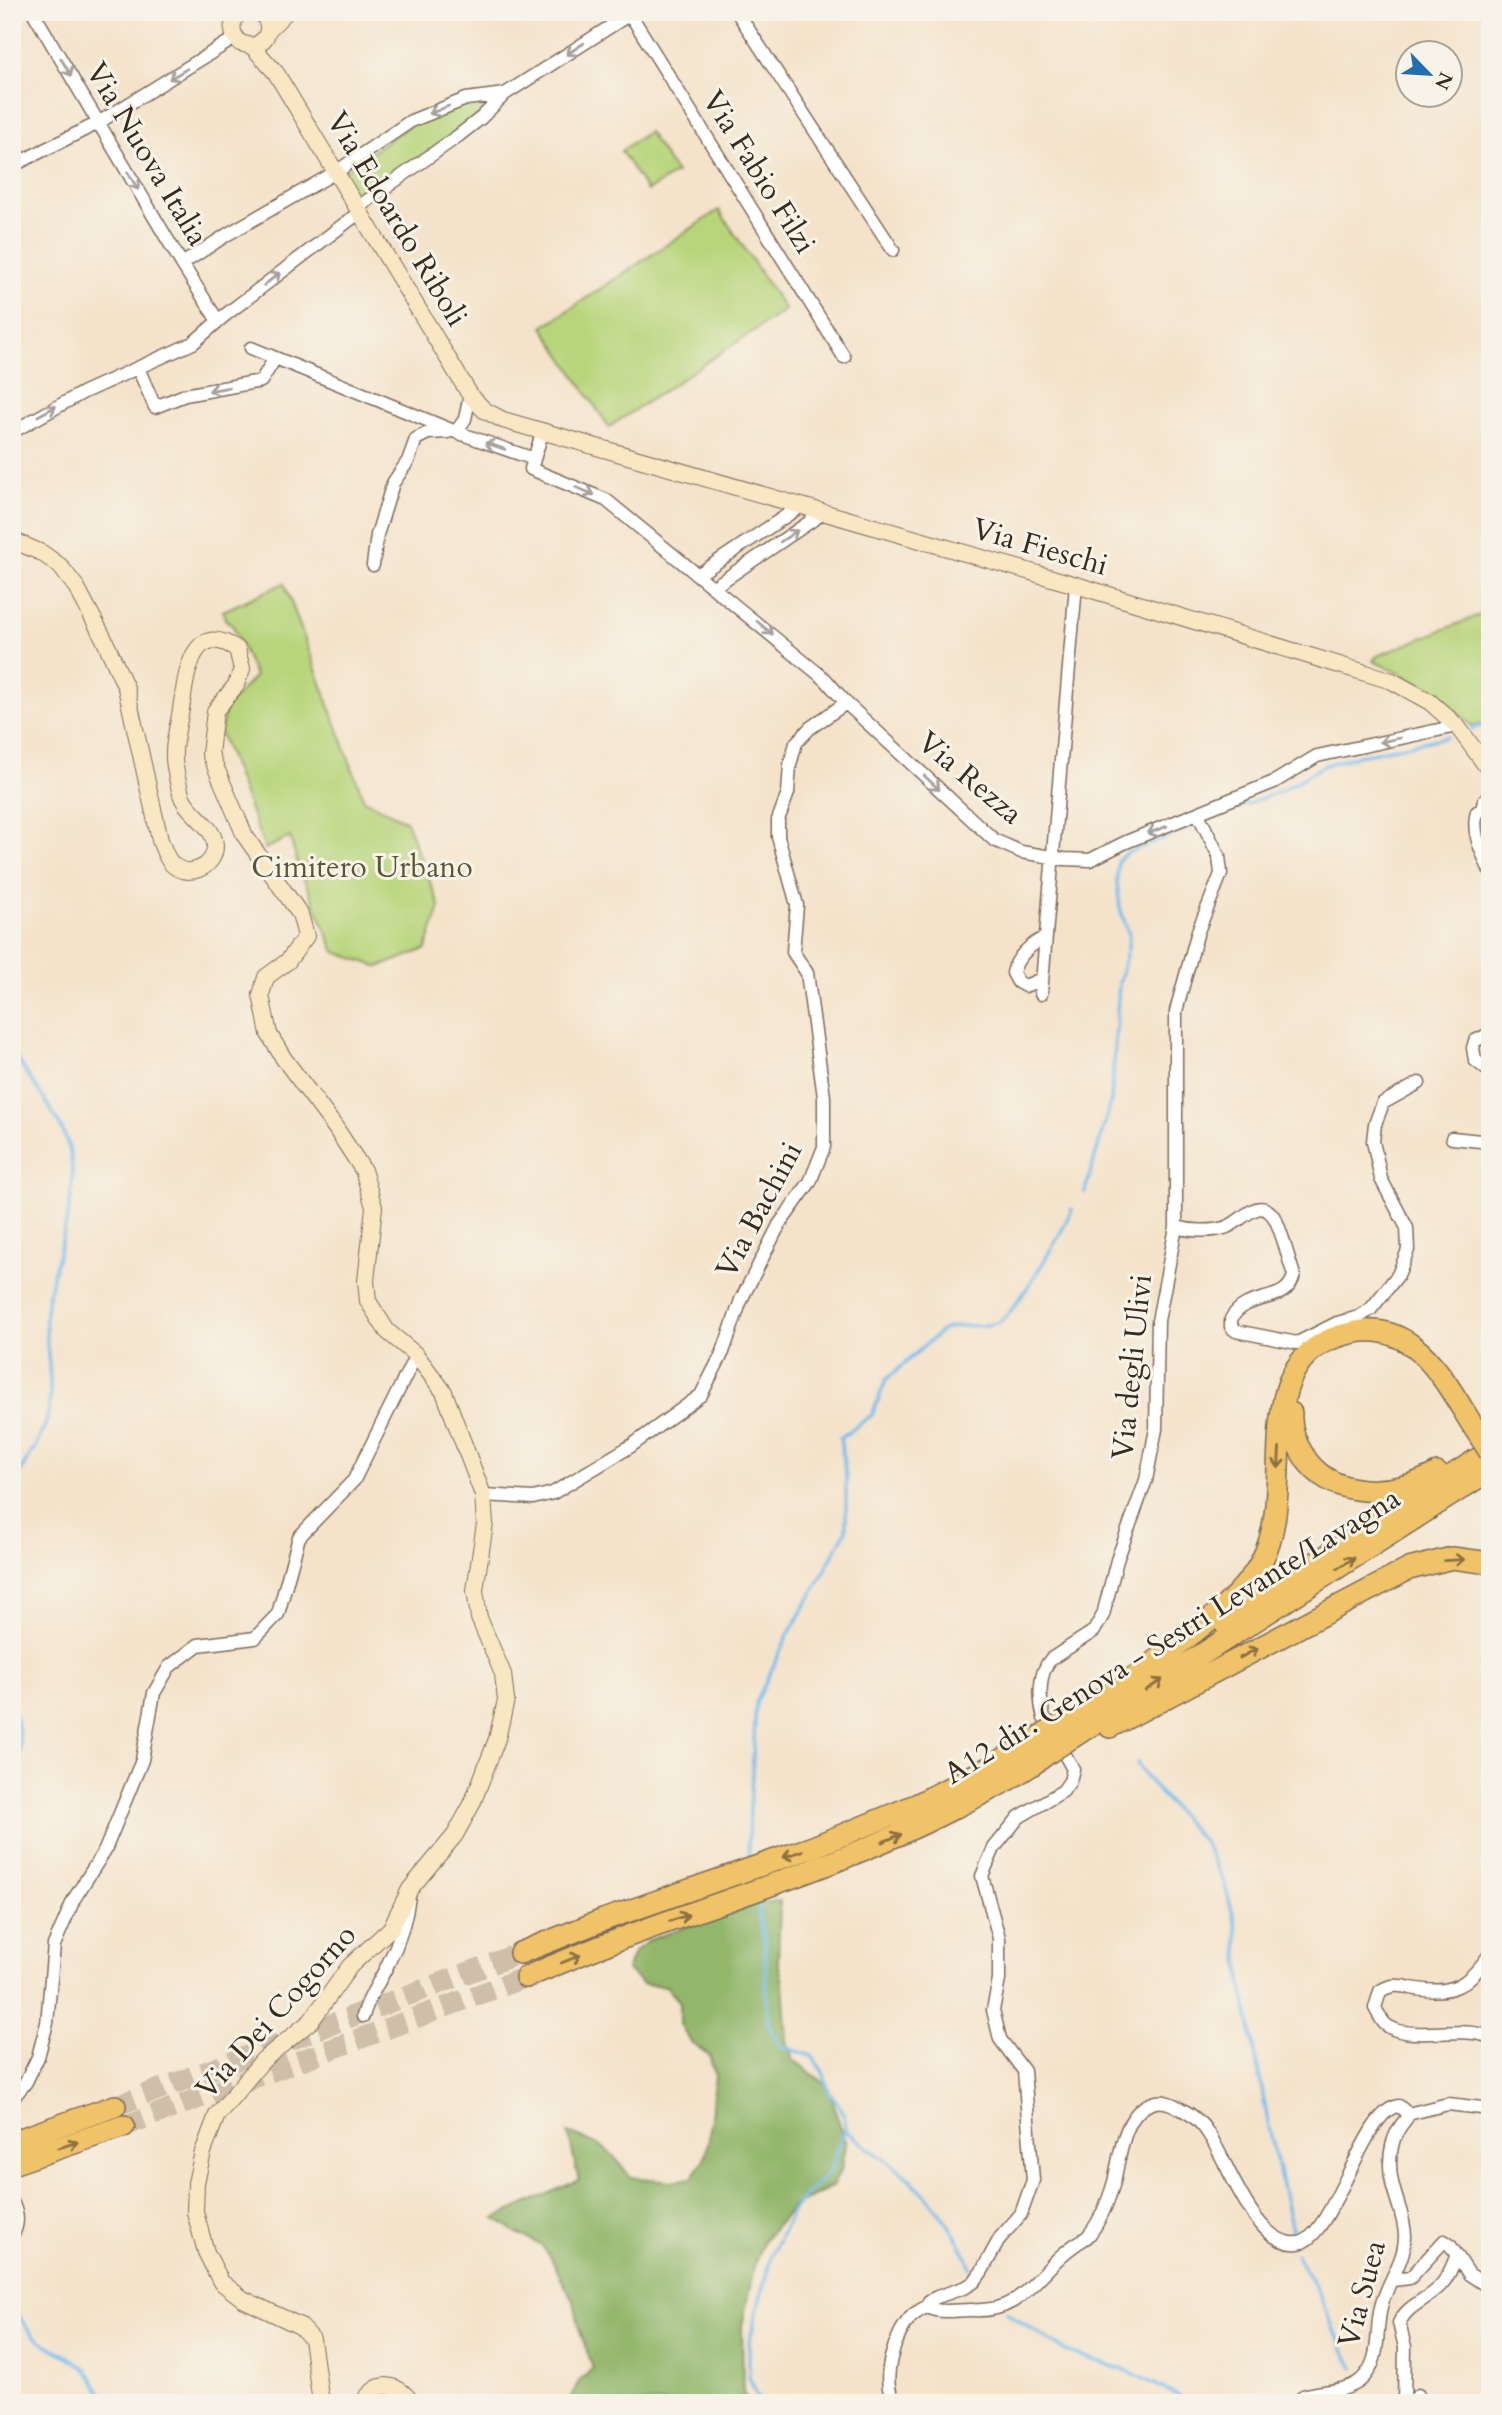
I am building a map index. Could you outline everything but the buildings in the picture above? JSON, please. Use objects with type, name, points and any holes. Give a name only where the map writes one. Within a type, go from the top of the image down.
[{"type":"highway","points":[[1075,1732],[1128,1682],[1233,1600],[1248,1584],[1263,1560],[1271,1535],[1277,1498],[1284,1392],[1293,1369],[1312,1348],[1333,1337],[1359,1331],[1391,1333],[1415,1347],[1433,1363],[1482,1434],[1490,1452],[1128,1682]]},
{"type":"highway","points":[[1333,1337],[1303,1368],[1292,1392],[1290,1424],[1296,1443],[1308,1465],[1325,1478],[1345,1487],[1368,1491],[1389,1490],[1413,1484],[1433,1475],[1482,1434]]},
{"type":"highway","name":"A12 dir. Genova - Sestri Levante/Lavagna","points":[[1075,1732],[1490,1470]]},
{"type":"highway","points":[[520,1952],[603,1920],[813,1847],[996,1775],[1043,1753],[1075,1732],[1409,1569],[1452,1558],[1490,1563]]},
{"type":"highway","name":"A12 dir. Genova - Sestri Levante/Lavagna","points":[[526,1977],[615,1941],[823,1868],[916,1828],[996,1775]]},
{"type":"highway","points":[[12,2142],[115,2106]]},
{"type":"highway","points":[[13,2164],[124,2126]]},
{"type":"street","name":"Via Nuova Italia","points":[[33,12],[218,321]]},
{"type":"street","points":[[240,12],[232,24],[235,38],[246,45],[262,38],[286,12]]},
{"type":"street","points":[[737,12],[892,250]]},
{"type":"street","name":"Via Edoardo Riboli","points":[[262,13],[266,18],[262,38],[276,73],[470,395]]},
{"type":"street","points":[[12,432],[83,392],[193,343],[359,210],[481,118],[505,94],[632,13]]},
{"type":"street","name":"Via Fabio Filzi","points":[[632,13],[844,357]]},
{"type":"street","points":[[12,166],[98,123],[235,38]]},
{"type":"street","points":[[182,264],[228,234],[336,172],[411,121],[466,99],[505,94]]},
{"type":"street","points":[[251,348],[274,360],[456,432],[534,459],[543,430]]},
{"type":"street","points":[[138,368],[155,407],[185,395],[261,381],[274,360]]},
{"type":"street","points":[[456,432],[465,419],[470,395]]},
{"type":"street","name":"Via Fieschi","points":[[470,395],[484,410],[493,415],[1076,585],[1392,681],[1430,702],[1457,726],[1490,771]]},
{"type":"street","points":[[373,565],[377,535],[393,483],[408,461],[416,439],[428,433],[456,432]]},
{"type":"street","name":"Via Rezza","points":[[534,459],[531,469],[606,500],[715,586],[826,680],[846,703],[994,840],[1021,852],[1090,860],[1126,842],[1274,782],[1317,756],[1457,726]]},
{"type":"street","points":[[699,574],[801,506]]},
{"type":"street","points":[[715,586],[823,513]]},
{"type":"street","name":"Via Dei Cogorno","points":[[12,540],[42,553],[60,566],[77,588],[126,688],[160,840],[172,863],[187,871],[195,871],[210,862],[215,846],[214,837],[182,798],[173,757],[188,663],[196,649],[208,642],[228,643],[237,649],[242,669],[236,685],[215,711],[210,754],[244,836],[300,914],[306,936],[288,961],[266,977],[261,995],[269,1034],[363,1170],[374,1207],[366,1281],[368,1301],[387,1331],[415,1355],[444,1392],[483,1495],[485,1524],[475,1590],[480,1618],[503,1674],[506,1700],[496,1739],[472,1804],[454,1835],[410,1889],[391,1928],[350,1966],[312,2021],[263,2060],[217,2115],[203,2152],[196,2183],[195,2212],[206,2252],[221,2282],[243,2299],[300,2326],[312,2339],[321,2403]]},
{"type":"street","points":[[1041,994],[1076,585]]},
{"type":"street","name":"Via Bachini","points":[[483,1495],[533,1498],[553,1493],[631,1446],[701,1395],[723,1352],[741,1300],[779,1225],[810,1182],[824,1147],[824,1097],[807,972],[793,952],[797,905],[778,837],[778,820],[788,793],[790,765],[796,743],[810,728],[846,703]]},
{"type":"street","points":[[1490,796],[1484,801],[1486,810],[1477,812],[1475,818],[1476,836],[1490,871]]},
{"type":"street","name":"Via degli Ulivi","points":[[927,2306],[937,2297],[974,2282],[1000,2238],[1021,2214],[1032,2180],[1024,2071],[1000,2039],[993,2010],[999,1980],[999,1938],[982,1876],[994,1847],[1019,1817],[1063,1791],[1073,1769],[1044,1718],[1042,1675],[1045,1665],[1051,1659],[1094,1631],[1103,1615],[1117,1560],[1146,1480],[1156,1429],[1158,1321],[1176,1227],[1176,1011],[1198,931],[1221,874],[1219,856],[1198,814]]},
{"type":"street","points":[[1042,979],[1025,986],[1018,982],[1013,973],[1017,961],[1029,948],[1046,937]]},
{"type":"street","points":[[1490,1039],[1485,1036],[1475,1041],[1473,1048],[1475,1060],[1490,1072]]},
{"type":"street","points":[[1176,1227],[1187,1230],[1226,1228],[1248,1211],[1256,1209],[1268,1212],[1276,1221],[1294,1275],[1292,1284],[1286,1290],[1241,1306],[1231,1320],[1231,1328],[1236,1331],[1297,1343],[1330,1326],[1359,1317],[1371,1309],[1398,1275],[1408,1250],[1407,1228],[1381,1179],[1373,1141],[1376,1124],[1383,1103],[1419,1083]]},
{"type":"street","points":[[1452,1138],[1490,1142]]},
{"type":"street","points":[[12,2099],[26,2082],[38,2057],[47,2023],[54,1945],[74,1899],[105,1850],[142,1760],[155,1693],[169,1667],[198,1645],[255,1638],[278,1614],[299,1537],[354,1480],[415,1355]]},
{"type":"street","points":[[363,2016],[367,1999],[386,1968],[405,1926],[410,1889]]},
{"type":"street","points":[[1490,1954],[1479,1970],[1465,1982],[1445,1991],[1389,1985],[1380,1991],[1375,2008],[1384,2023],[1396,2030],[1415,2033],[1461,2031],[1490,2037]]},
{"type":"street","points":[[896,2403],[890,2395],[887,2378],[898,2338],[912,2316],[927,2306],[934,2311],[1005,2307],[1018,2298],[1055,2261],[1088,2237],[1114,2183],[1120,2147],[1141,2109],[1156,2102],[1171,2103],[1188,2113],[1207,2130],[1251,2213],[1265,2229],[1281,2240],[1298,2244],[1307,2239],[1323,2222],[1363,2144],[1383,2115],[1393,2107],[1399,2106],[1408,2114],[1448,2104],[1490,2109]]},
{"type":"street","name":"Via Suea","points":[[1300,2403],[1303,2396],[1343,2389],[1362,2380],[1374,2363],[1381,2304],[1393,2280],[1405,2239],[1404,2225],[1390,2178],[1390,2161],[1394,2138],[1408,2114]]},
{"type":"street","points":[[12,2202],[17,2212],[17,2221],[12,2236]]},
{"type":"street","points":[[1393,2280],[1410,2278],[1444,2241],[1450,2245],[1469,2274],[1490,2288]]},
{"type":"street","points":[[1404,2403],[1405,2347],[1399,2323],[1405,2312],[1441,2286],[1456,2257]]},
{"type":"street","points":[[363,2403],[368,2394],[382,2386],[395,2386],[405,2393],[412,2403]]},
{"type":"green space","points":[[499,96],[480,114],[358,204],[340,174],[412,124],[466,101]]},
{"type":"green space","points":[[648,132],[676,173],[647,191],[621,151]]},
{"type":"green space","points":[[719,210],[785,310],[609,427],[543,327]]},
{"type":"green space","name":"Cimitero Urbano","points":[[284,583],[364,800],[406,821],[440,907],[426,949],[379,967],[335,952],[298,865],[290,837],[265,849],[220,732],[226,708],[255,676],[233,626],[225,619],[223,611]]},
{"type":"green space","points":[[1490,611],[1490,720],[1473,727],[1433,689],[1373,661],[1377,656]]},
{"type":"green space","points":[[780,1901],[778,1961],[783,1983],[787,2041],[794,2060],[828,2086],[846,2145],[842,2166],[833,2186],[794,2206],[764,2240],[755,2262],[742,2326],[743,2392],[748,2403],[568,2403],[578,2383],[593,2368],[579,2328],[575,2305],[551,2258],[541,2245],[495,2218],[579,2180],[568,2133],[604,2148],[630,2177],[671,2181],[692,2178],[704,2160],[709,2139],[715,2075],[709,2055],[691,2042],[680,2024],[680,2002],[666,1986],[643,1984],[627,1970],[635,1951],[652,1939],[749,1904]]},
{"type":"waterway","points":[[1472,729],[1490,723]]},
{"type":"waterway","points":[[1213,818],[1283,790],[1325,765],[1447,737]]},
{"type":"waterway","points":[[1085,1192],[1111,1101],[1119,984],[1128,947],[1129,935],[1120,908],[1117,882],[1118,860],[1127,853],[1192,827]]},
{"type":"waterway","points":[[12,1049],[57,1120],[68,1145],[72,1163],[70,1203],[47,1302],[50,1395],[47,1417],[35,1448],[12,1484]]},
{"type":"waterway","points":[[750,1860],[748,1845],[756,1703],[788,1635],[846,1530],[846,1477],[840,1438],[872,1415],[886,1380],[941,1331],[955,1327],[984,1326],[999,1322],[1006,1316],[1038,1270],[1072,1209]]},
{"type":"waterway","points":[[12,1709],[20,1737],[12,1786]]},
{"type":"waterway","points":[[1137,1763],[1145,1776],[1205,1844],[1224,1882],[1236,1925],[1241,1979],[1270,2132],[1294,2238]]},
{"type":"waterway","points":[[759,1899],[759,1917],[765,1944],[768,2024],[780,2046],[812,2056],[823,2072],[829,2092],[844,2113],[845,2130],[827,2175],[805,2195],[792,2212],[771,2256],[749,2342],[749,2377],[760,2403]]},
{"type":"waterway","points":[[845,2130],[898,2169],[921,2190],[950,2227],[971,2268]]},
{"type":"waterway","points":[[1296,2254],[1320,2296],[1354,2368]]},
{"type":"waterway","points":[[12,2306],[35,2337],[77,2362],[92,2376],[105,2403]]},
{"type":"waterway","points":[[1006,2312],[1066,2351],[1130,2372],[1193,2403]]},
{"type":"tunnel","points":[[115,2106],[520,1953]]},
{"type":"tunnel","points":[[124,2126],[526,1977]]}]
